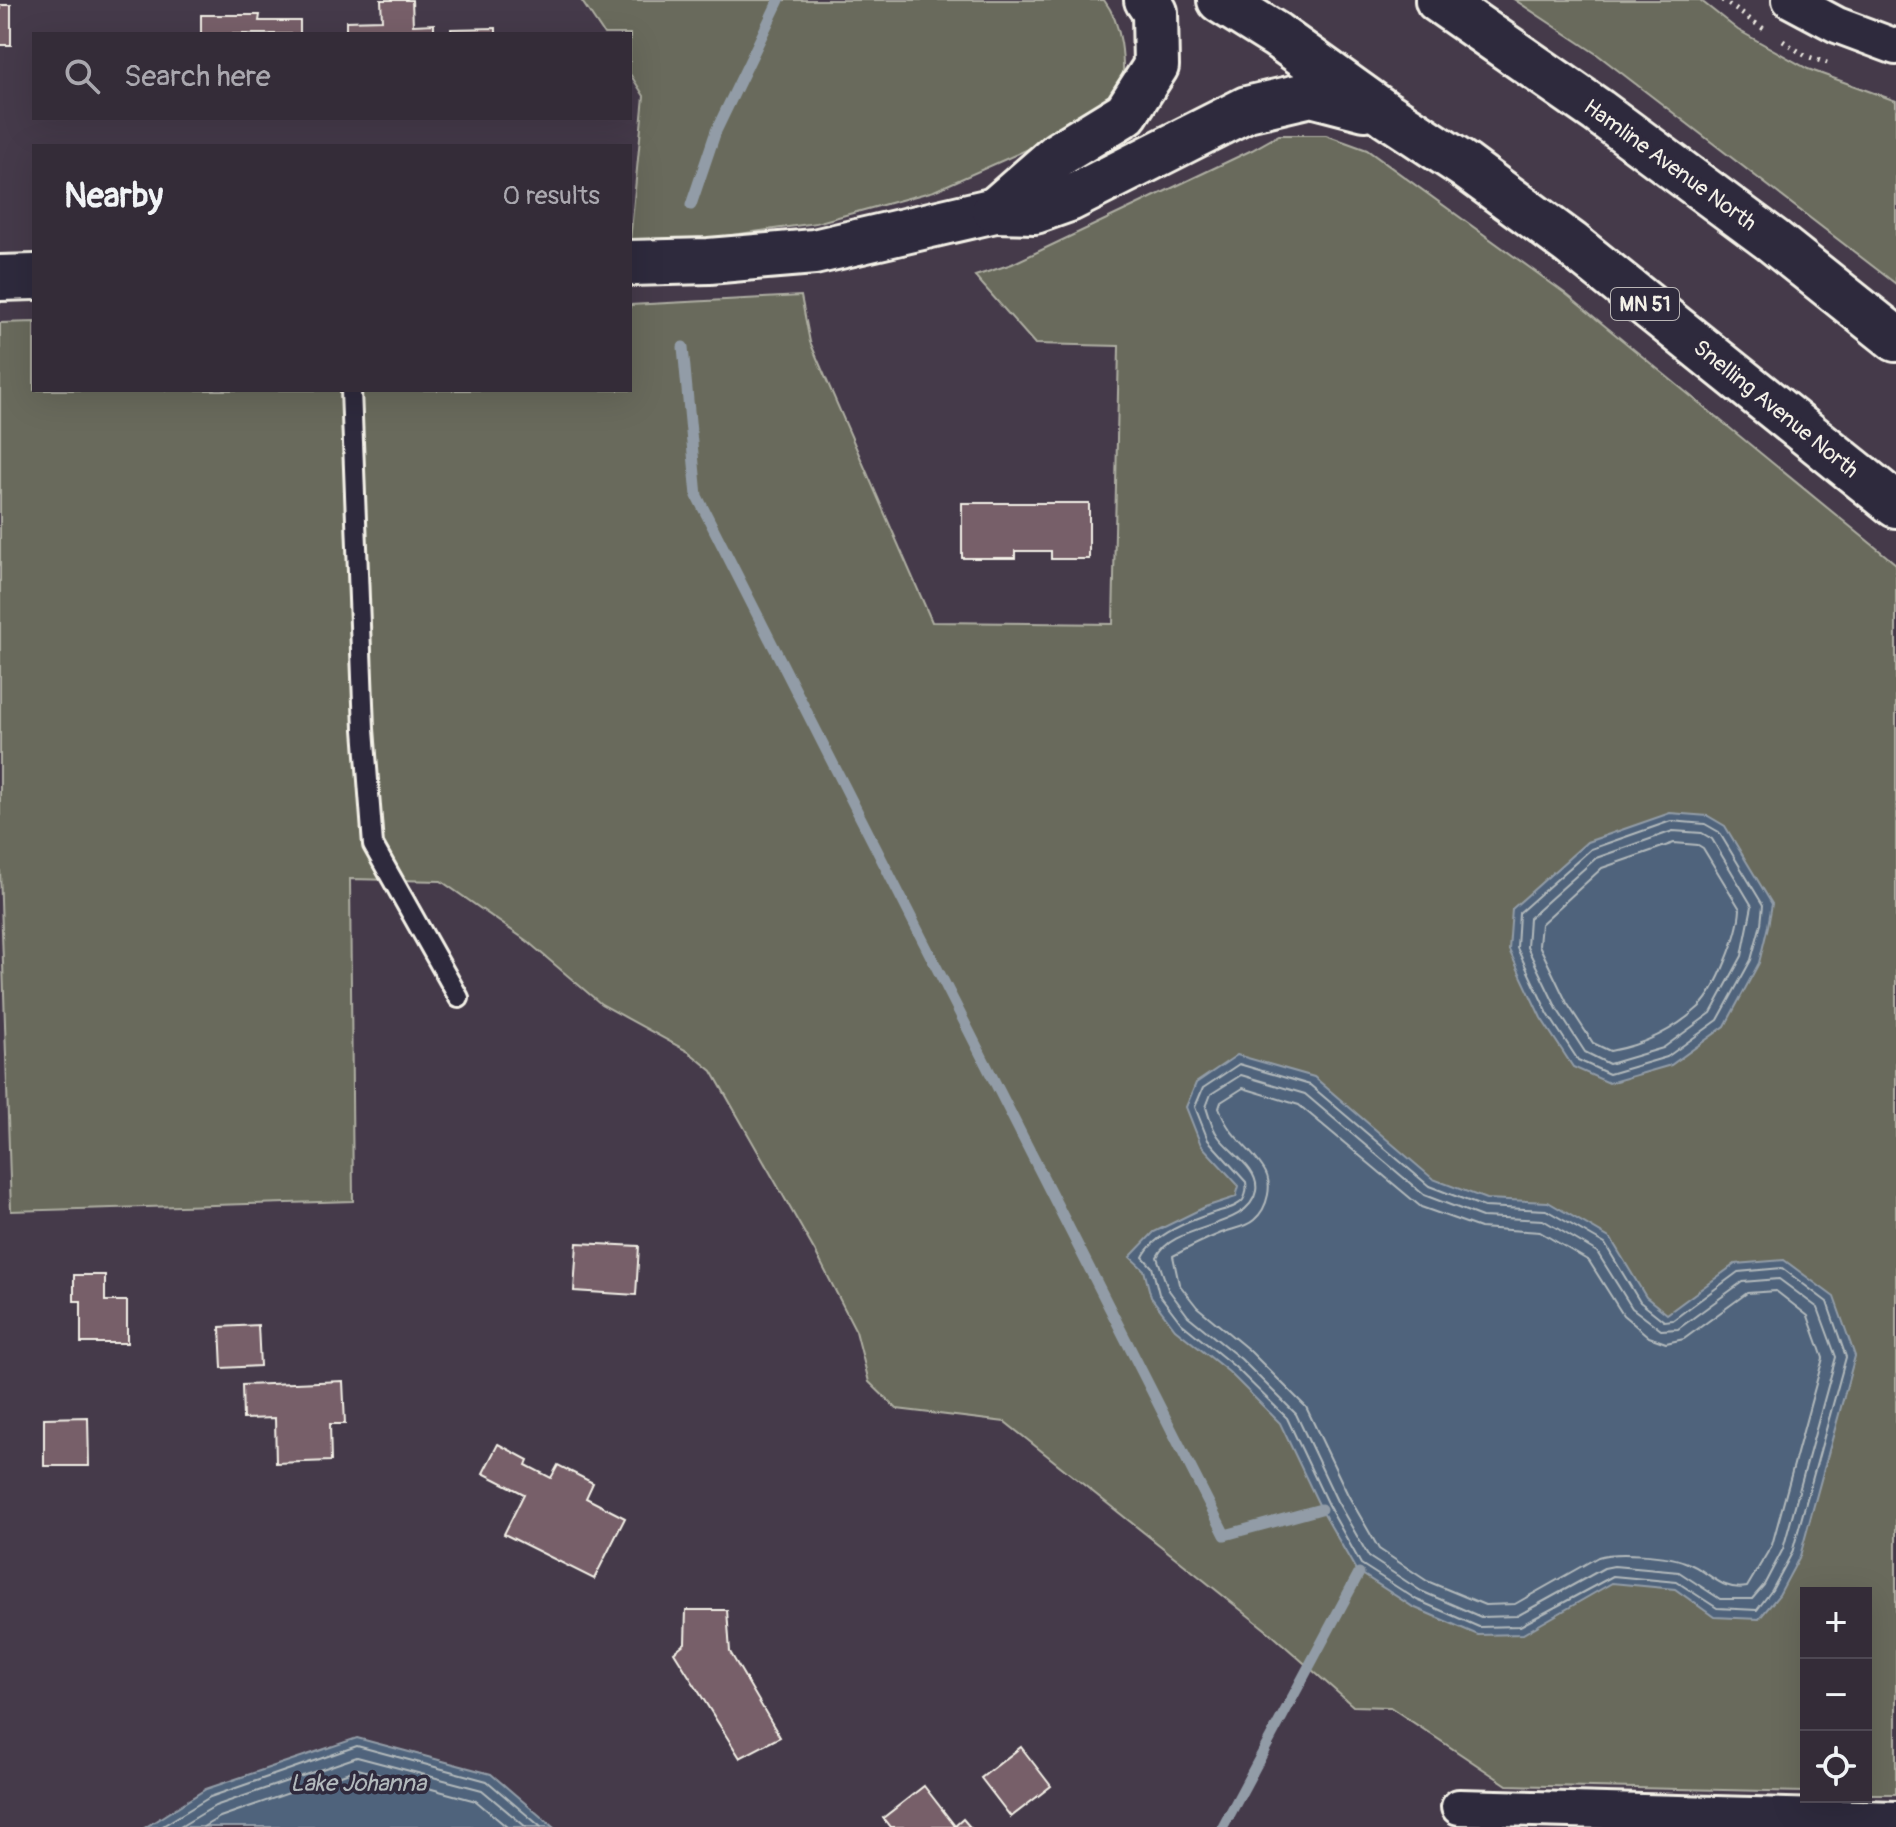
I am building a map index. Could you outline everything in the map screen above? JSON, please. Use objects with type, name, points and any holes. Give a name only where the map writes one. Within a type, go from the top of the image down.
[{"type":"main road","points":[[995,210],[1059,154],[1126,113],[1156,66],[1155,12],[1147,0]]},
{"type":"main road","name":"MN 51","points":[[1220,0],[1276,35],[1386,114]]},
{"type":"main road","name":"Hamline Avenue North","points":[[1438,0],[1598,111],[1772,240],[1896,339]]},
{"type":"main road","points":[[632,263],[709,261],[814,252],[995,210],[1035,211],[1069,199],[1247,109],[1311,94],[1386,114]]},
{"type":"main road","name":"Snelling Avenue North","points":[[1386,114],[1465,166],[1571,244],[1896,505]]},
{"type":"main road","points":[[0,278],[32,277]]},
{"type":"street","points":[[1790,0],[1837,25],[1896,47]]},
{"type":"street","points":[[1459,1807],[1778,1822],[1896,1819]]},
{"type":"lane","points":[[351,392],[364,729],[373,845],[459,998]]},
{"type":"green space","points":[[581,0],[1104,0],[1119,31],[1123,89],[1053,138],[934,191],[816,223],[718,237],[632,242],[644,96],[632,77],[632,32],[603,32]]},
{"type":"green space","points":[[1515,0],[1700,0],[1738,30],[1808,69],[1896,101],[1896,284],[1598,55]]},
{"type":"green space","points":[[1279,135],[1326,135],[1367,150],[1566,294],[1896,564],[1896,1794],[1872,1794],[1872,1587],[1800,1587],[1800,1792],[1507,1785],[1390,1707],[1353,1706],[1270,1633],[1005,1422],[897,1409],[869,1382],[856,1331],[817,1255],[712,1071],[689,1052],[601,1004],[527,941],[441,881],[350,879],[353,1201],[11,1211],[0,869],[0,323],[32,322],[32,392],[632,392],[632,305],[801,296],[810,342],[932,622],[1113,624],[1119,346],[1035,344],[975,276],[1012,264]]},
{"type":"water","points":[[1670,813],[1708,816],[1725,826],[1772,904],[1768,926],[1759,963],[1725,1026],[1671,1065],[1609,1083],[1573,1067],[1541,1018],[1509,950],[1512,909],[1587,842]]},
{"type":"water","points":[[1237,1055],[1314,1077],[1433,1179],[1486,1199],[1548,1202],[1611,1239],[1646,1297],[1667,1314],[1735,1264],[1784,1260],[1834,1297],[1855,1356],[1800,1556],[1779,1595],[1759,1619],[1714,1617],[1675,1589],[1612,1583],[1523,1634],[1478,1635],[1413,1607],[1356,1570],[1321,1509],[1280,1423],[1229,1372],[1175,1329],[1151,1297],[1144,1270],[1130,1257],[1154,1232],[1205,1207],[1236,1197],[1239,1186],[1201,1145],[1186,1107],[1196,1083]]},
{"type":"water","name":"Lake Johanna","points":[[357,1738],[491,1774],[553,1827],[146,1827],[206,1789]]},
{"type":"building","points":[[381,0],[412,0],[413,25],[434,24],[434,32],[346,32],[346,21],[382,20]]},
{"type":"building","points":[[0,5],[11,5],[11,45],[0,45]]},
{"type":"building","points":[[201,15],[260,15],[259,21],[300,21],[300,32],[201,32]]},
{"type":"building","points":[[496,28],[496,32],[451,32],[451,29]]},
{"type":"building","points":[[962,503],[1089,503],[1089,559],[1051,559],[1051,551],[1015,551],[1015,558],[962,558]]},
{"type":"building","points":[[577,1243],[639,1246],[636,1295],[574,1291]]},
{"type":"building","points":[[74,1275],[105,1275],[105,1301],[127,1301],[127,1343],[81,1343],[81,1301],[74,1301]]},
{"type":"building","points":[[258,1325],[260,1366],[222,1368],[220,1327]]},
{"type":"building","points":[[343,1381],[345,1424],[330,1424],[331,1461],[276,1463],[275,1418],[243,1419],[242,1385]]},
{"type":"building","points":[[88,1417],[89,1466],[44,1466],[44,1418]]},
{"type":"building","points":[[498,1444],[528,1460],[526,1465],[551,1478],[558,1465],[593,1483],[586,1498],[625,1518],[594,1579],[504,1534],[524,1494],[483,1473]]},
{"type":"building","points":[[686,1610],[727,1610],[730,1652],[780,1737],[740,1758],[674,1652],[685,1643]]},
{"type":"building","points":[[1021,1747],[1051,1786],[1011,1817],[981,1778]]},
{"type":"building","points":[[924,1786],[955,1826],[963,1819],[970,1827],[890,1827],[883,1818]]},
{"type":"waterway","points":[[691,205],[716,131],[779,0]]},
{"type":"waterway","points":[[683,347],[697,496],[1225,1535],[1321,1509]]},
{"type":"waterway","points":[[1223,1827],[1359,1573]]}]
